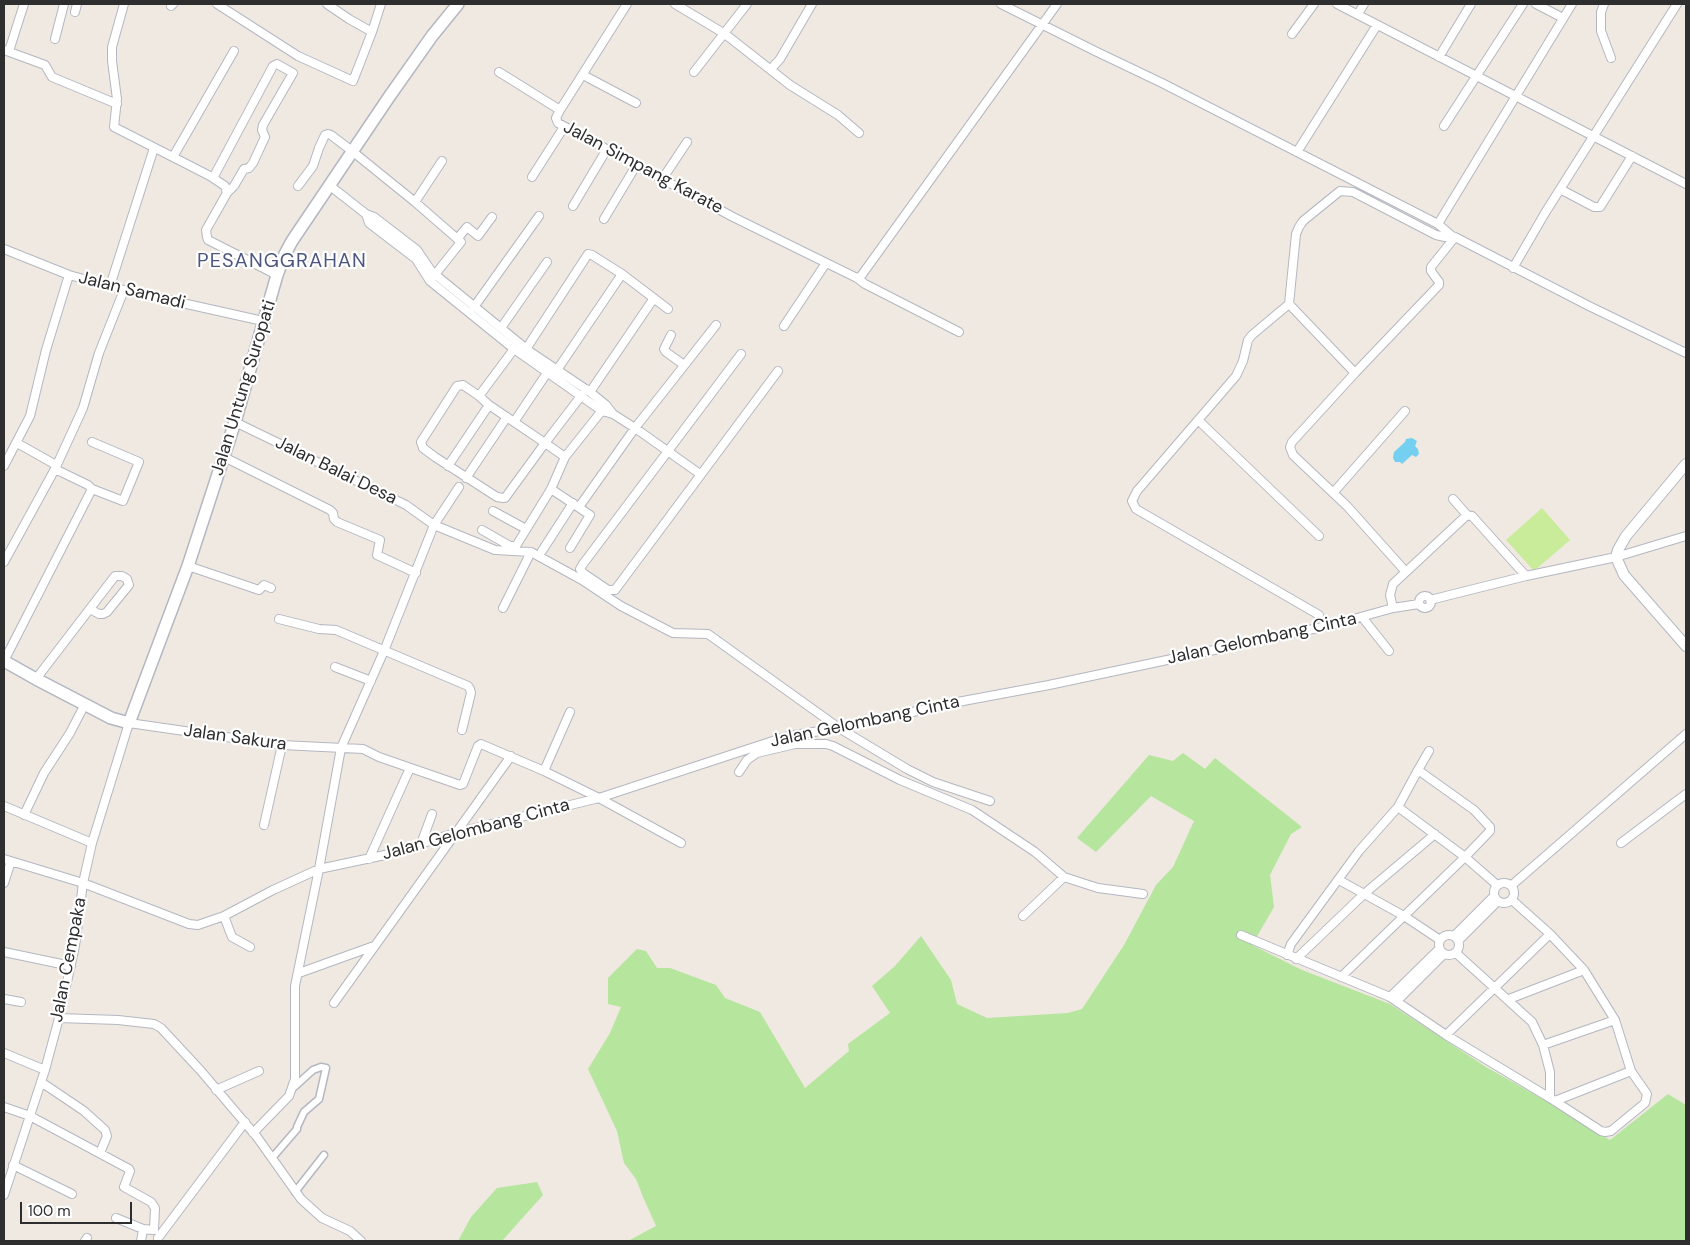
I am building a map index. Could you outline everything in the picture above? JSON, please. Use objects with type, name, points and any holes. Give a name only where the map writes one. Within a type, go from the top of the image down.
[{"type":"main road","name":"Jalan Untung Suropati","points":[[129,724],[188,566],[235,422],[277,275],[292,241],[352,151],[427,44],[458,4]]},
{"type":"main road","points":[[4,661],[111,718],[129,724]]},
{"type":"street","points":[[24,4],[6,50],[44,65],[52,77],[116,104]]},
{"type":"street","points":[[55,39],[64,4]]},
{"type":"street","points":[[75,12],[77,4]]},
{"type":"street","points":[[124,4],[112,54],[116,104],[114,124],[116,128],[213,178],[225,186],[227,192]]},
{"type":"street","points":[[217,4],[298,56],[352,81],[381,4]]},
{"type":"street","points":[[327,4],[372,32]]},
{"type":"street","name":"Jalan Simpang Karate","points":[[628,4],[560,110],[556,121],[733,217],[855,277],[865,284],[959,332]]},
{"type":"street","points":[[694,72],[718,38],[724,34],[747,4]]},
{"type":"street","points":[[771,69],[780,59],[812,4]]},
{"type":"street","points":[[1001,4],[1162,83],[1438,224],[1454,236],[1513,268],[1686,352]]},
{"type":"street","points":[[855,277],[861,276],[1057,4]]},
{"type":"street","points":[[1292,34],[1314,4]]},
{"type":"street","points":[[1337,4],[1686,184]]},
{"type":"street","points":[[1358,14],[1364,4]]},
{"type":"street","points":[[1439,57],[1471,4]]},
{"type":"street","points":[[1444,126],[1523,4]]},
{"type":"street","points":[[1536,4],[1563,18]]},
{"type":"street","points":[[1438,224],[1572,4]]},
{"type":"street","points":[[1604,4],[1601,12],[1601,31],[1610,58]]},
{"type":"street","points":[[1513,268],[1560,189],[1677,4]]},
{"type":"street","points":[[678,5],[724,34],[790,85],[838,115],[859,132]]},
{"type":"street","points":[[1297,152],[1377,25]]},
{"type":"street","points":[[172,158],[234,51]]},
{"type":"street","points":[[213,178],[273,66],[277,64],[293,73],[263,126],[262,130],[265,137],[253,163],[249,168],[244,169],[234,186],[227,192],[206,230],[207,237],[277,275]]},
{"type":"street","points":[[499,72],[560,110]]},
{"type":"street","points":[[583,75],[636,103]]},
{"type":"street","points":[[532,177],[564,126]]},
{"type":"street","points":[[298,186],[309,173],[322,141],[328,134],[415,202],[461,242],[430,281]]},
{"type":"street","points":[[663,178],[687,142]]},
{"type":"street","points":[[110,286],[154,148]]},
{"type":"street","points":[[573,206],[607,149]]},
{"type":"street","points":[[1560,189],[1594,207],[1600,207],[1632,156]]},
{"type":"street","points":[[415,202],[442,161]]},
{"type":"street","points":[[604,219],[637,164]]},
{"type":"street","points":[[329,185],[417,250],[435,274],[474,306],[514,349],[552,372],[588,390],[604,408]]},
{"type":"street","points":[[1319,615],[1134,506],[1133,498],[1137,490],[1236,376],[1243,361],[1248,340],[1252,335],[1290,304],[1296,234],[1303,221],[1340,191],[1353,192],[1436,235],[1454,236]]},
{"type":"street","points":[[366,214],[369,223],[416,259],[430,281],[526,348],[581,396],[635,428],[700,474]]},
{"type":"street","points":[[474,306],[539,216]]},
{"type":"street","points":[[458,238],[467,227],[478,236],[492,217]]},
{"type":"street","points":[[1406,572],[1360,518],[1293,455],[1290,447],[1292,442],[1355,373],[1439,284],[1431,271],[1431,266],[1454,236]]},
{"type":"street","name":"Jalan Samadi","points":[[4,249],[69,275],[124,290],[264,321]]},
{"type":"street","points":[[526,348],[588,254],[622,274],[668,309]]},
{"type":"street","points":[[497,329],[547,262]]},
{"type":"street","points":[[784,326],[826,263]]},
{"type":"street","points":[[514,422],[622,274]]},
{"type":"street","points":[[4,466],[30,416],[46,350],[69,275]]},
{"type":"street","points":[[4,562],[56,467],[83,408],[99,352],[124,290]]},
{"type":"street","points":[[565,457],[545,443],[507,417],[489,405],[463,385],[457,386],[421,442],[423,448],[448,466],[497,498],[503,498],[545,443],[581,396],[588,390],[654,298]]},
{"type":"street","points":[[1290,304],[1355,373]]},
{"type":"street","points":[[542,551],[635,428],[716,326]]},
{"type":"street","points":[[671,335],[664,349],[684,365]]},
{"type":"street","points":[[479,396],[514,349]]},
{"type":"street","points":[[741,354],[666,451],[583,564],[580,569],[582,574],[608,590],[615,590],[778,371]]},
{"type":"street","points":[[448,466],[489,405]]},
{"type":"street","points":[[482,530],[514,547],[516,546],[551,488],[565,457],[604,408]]},
{"type":"street","points":[[1333,493],[1405,411]]},
{"type":"street","points":[[466,478],[507,417]]},
{"type":"street","points":[[1198,420],[1319,536]]},
{"type":"street","name":"Jalan Balai Desa","points":[[235,422],[406,505],[434,524],[495,550],[530,552]]},
{"type":"street","points":[[17,443],[92,489],[123,501],[139,462],[92,442]]},
{"type":"street","points":[[224,456],[330,510],[337,522],[380,540],[377,555],[416,573]]},
{"type":"street","points":[[1686,464],[1626,536],[1616,557],[1624,575],[1686,646]]},
{"type":"street","points":[[253,1133],[289,1096],[292,1089],[296,1071],[294,995],[320,869],[341,748],[384,651],[434,524],[459,487]]},
{"type":"street","points":[[551,488],[589,514],[590,517],[570,548]]},
{"type":"street","points":[[4,661],[92,489]]},
{"type":"street","points":[[1453,499],[1467,515],[1472,516],[1526,576],[1616,557],[1685,538]]},
{"type":"street","points":[[493,511],[526,530]]},
{"type":"street","points":[[1393,608],[1390,594],[1393,584],[1467,515]]},
{"type":"street","points":[[503,608],[530,552],[582,580],[622,606],[668,631],[708,634],[839,728],[907,769],[933,782],[990,801]]},
{"type":"street","points":[[188,566],[259,590],[264,585],[272,588]]},
{"type":"street","points":[[36,679],[115,576],[122,576],[127,579],[129,585],[107,612],[99,614],[90,609]]},
{"type":"street","name":"Jalan Gelombang Cinta","points":[[8,860],[83,883],[189,924],[198,925],[224,916],[273,890],[320,869],[368,859],[455,833],[599,798],[788,736],[839,728],[1332,625],[1393,608],[1419,604],[1420,598],[1423,596],[1427,596],[1430,600],[1526,576]]},
{"type":"street","points":[[1362,617],[1389,651]]},
{"type":"street","points":[[279,618],[316,628],[333,629],[470,687],[471,693],[462,730]]},
{"type":"street","points":[[334,667],[371,681]]},
{"type":"street","points":[[24,815],[44,772],[70,733],[85,704]]},
{"type":"street","points":[[544,771],[570,712]]},
{"type":"street","name":"Jalan Sakura","points":[[129,724],[282,746],[363,749],[379,757],[460,785],[463,784],[478,745],[481,744],[511,756]]},
{"type":"street","name":"Jalan Cempaka","points":[[4,1195],[5,1182],[30,1116],[59,1018],[79,925],[83,883],[92,843],[129,724]]},
{"type":"street","points":[[1512,885],[1686,734]]},
{"type":"street","points":[[739,772],[747,760],[757,753],[795,744],[826,744],[833,746],[900,780],[972,810],[1035,852],[1064,876],[1098,888],[1144,894]]},
{"type":"street","points":[[264,825],[282,746]]},
{"type":"street","points":[[1287,955],[1291,944],[1359,851],[1398,807],[1430,751]]},
{"type":"street","points":[[334,1004],[511,756],[599,798],[681,843]]},
{"type":"street","points":[[368,859],[410,768]]},
{"type":"street","points":[[1341,977],[1490,831],[1490,827],[1464,802],[1418,770]]},
{"type":"street","points":[[1620,844],[1686,794]]},
{"type":"street","points":[[4,806],[92,843]]},
{"type":"street","points":[[1398,807],[1465,857],[1497,885]]},
{"type":"street","points":[[421,844],[432,814]]},
{"type":"street","points":[[1296,959],[1364,894],[1435,834]]},
{"type":"street","points":[[4,883],[8,860]]},
{"type":"street","points":[[1023,916],[1064,876]]},
{"type":"street","points":[[1339,880],[1404,916],[1440,940],[1442,952]]},
{"type":"street","points":[[1503,882],[1512,885],[1515,891],[1512,900],[1507,903],[1496,899],[1494,890],[1497,885],[1503,882]]},
{"type":"street","points":[[1456,938],[1496,899]]},
{"type":"street","points":[[1241,935],[1394,999],[1446,1035],[1553,1099],[1601,1131],[1610,1131],[1646,1101],[1647,1094],[1631,1071],[1615,1020],[1584,970],[1550,934],[1512,900]]},
{"type":"street","points":[[224,916],[232,936],[250,947]]},
{"type":"street","points":[[1446,1035],[1550,934]]},
{"type":"street","points":[[1440,940],[1448,935],[1456,938]]},
{"type":"street","points":[[1442,952],[1450,956],[1456,953],[1459,947],[1456,938]]},
{"type":"street","points":[[298,973],[374,946]]},
{"type":"street","points":[[4,952],[71,966]]},
{"type":"street","points":[[1394,999],[1442,952]]},
{"type":"street","points":[[1456,953],[1509,999],[1532,1022],[1543,1045],[1550,1072],[1553,1099]]},
{"type":"street","points":[[1509,999],[1584,970]]},
{"type":"street","points":[[4,999],[22,1002]]},
{"type":"street","points":[[59,1018],[118,1020],[157,1025],[201,1071],[245,1122],[295,1192],[322,1218],[350,1231],[361,1241]]},
{"type":"street","points":[[1543,1045],[1615,1020]]},
{"type":"street","points":[[4,1053],[45,1070]]},
{"type":"street","points":[[272,1158],[297,1129],[304,1112],[318,1099],[326,1068],[321,1067],[313,1070],[292,1089]]},
{"type":"street","points":[[216,1090],[259,1071]]},
{"type":"street","points":[[1553,1099],[1631,1071]]},
{"type":"street","points":[[41,1082],[84,1110],[105,1130],[108,1136],[100,1153]]},
{"type":"street","points":[[4,1107],[30,1116],[129,1169],[124,1187],[151,1202],[154,1206],[154,1230],[159,1240],[245,1122]]},
{"type":"street","points":[[295,1192],[324,1155]]},
{"type":"street","points":[[12,1166],[72,1194]]},
{"type":"street","points":[[116,1218],[143,1230],[154,1230]]},
{"type":"street","points":[[141,1241],[143,1230]]},
{"type":"green space","points":[[1542,508],[1570,540],[1534,571],[1506,540]]},
{"type":"green space","points":[[1183,753],[1205,769],[1215,758],[1302,827],[1291,834],[1270,875],[1274,907],[1252,945],[1302,970],[1390,1004],[1486,1067],[1610,1140],[1668,1094],[1686,1105],[1686,1241],[628,1241],[656,1226],[636,1179],[624,1163],[617,1131],[588,1069],[610,1033],[621,1007],[608,1004],[608,978],[637,949],[646,951],[657,968],[670,968],[716,985],[725,998],[760,1012],[805,1088],[849,1051],[848,1044],[890,1013],[872,986],[895,966],[921,936],[951,980],[957,1004],[987,1018],[1068,1013],[1082,1009],[1124,945],[1156,885],[1173,867],[1194,821],[1151,796],[1096,852],[1077,838],[1149,755],[1173,761]]},
{"type":"green space","points":[[537,1182],[543,1195],[502,1241],[458,1241],[471,1217],[497,1188]]},
{"type":"water","points":[[1412,438],[1417,441],[1415,446],[1419,454],[1416,457],[1412,455],[1402,464],[1395,462],[1393,458],[1394,452],[1406,439]]},
{"type":"district","name":"PESANGGRAHAN","points":[[282,262]]}]
